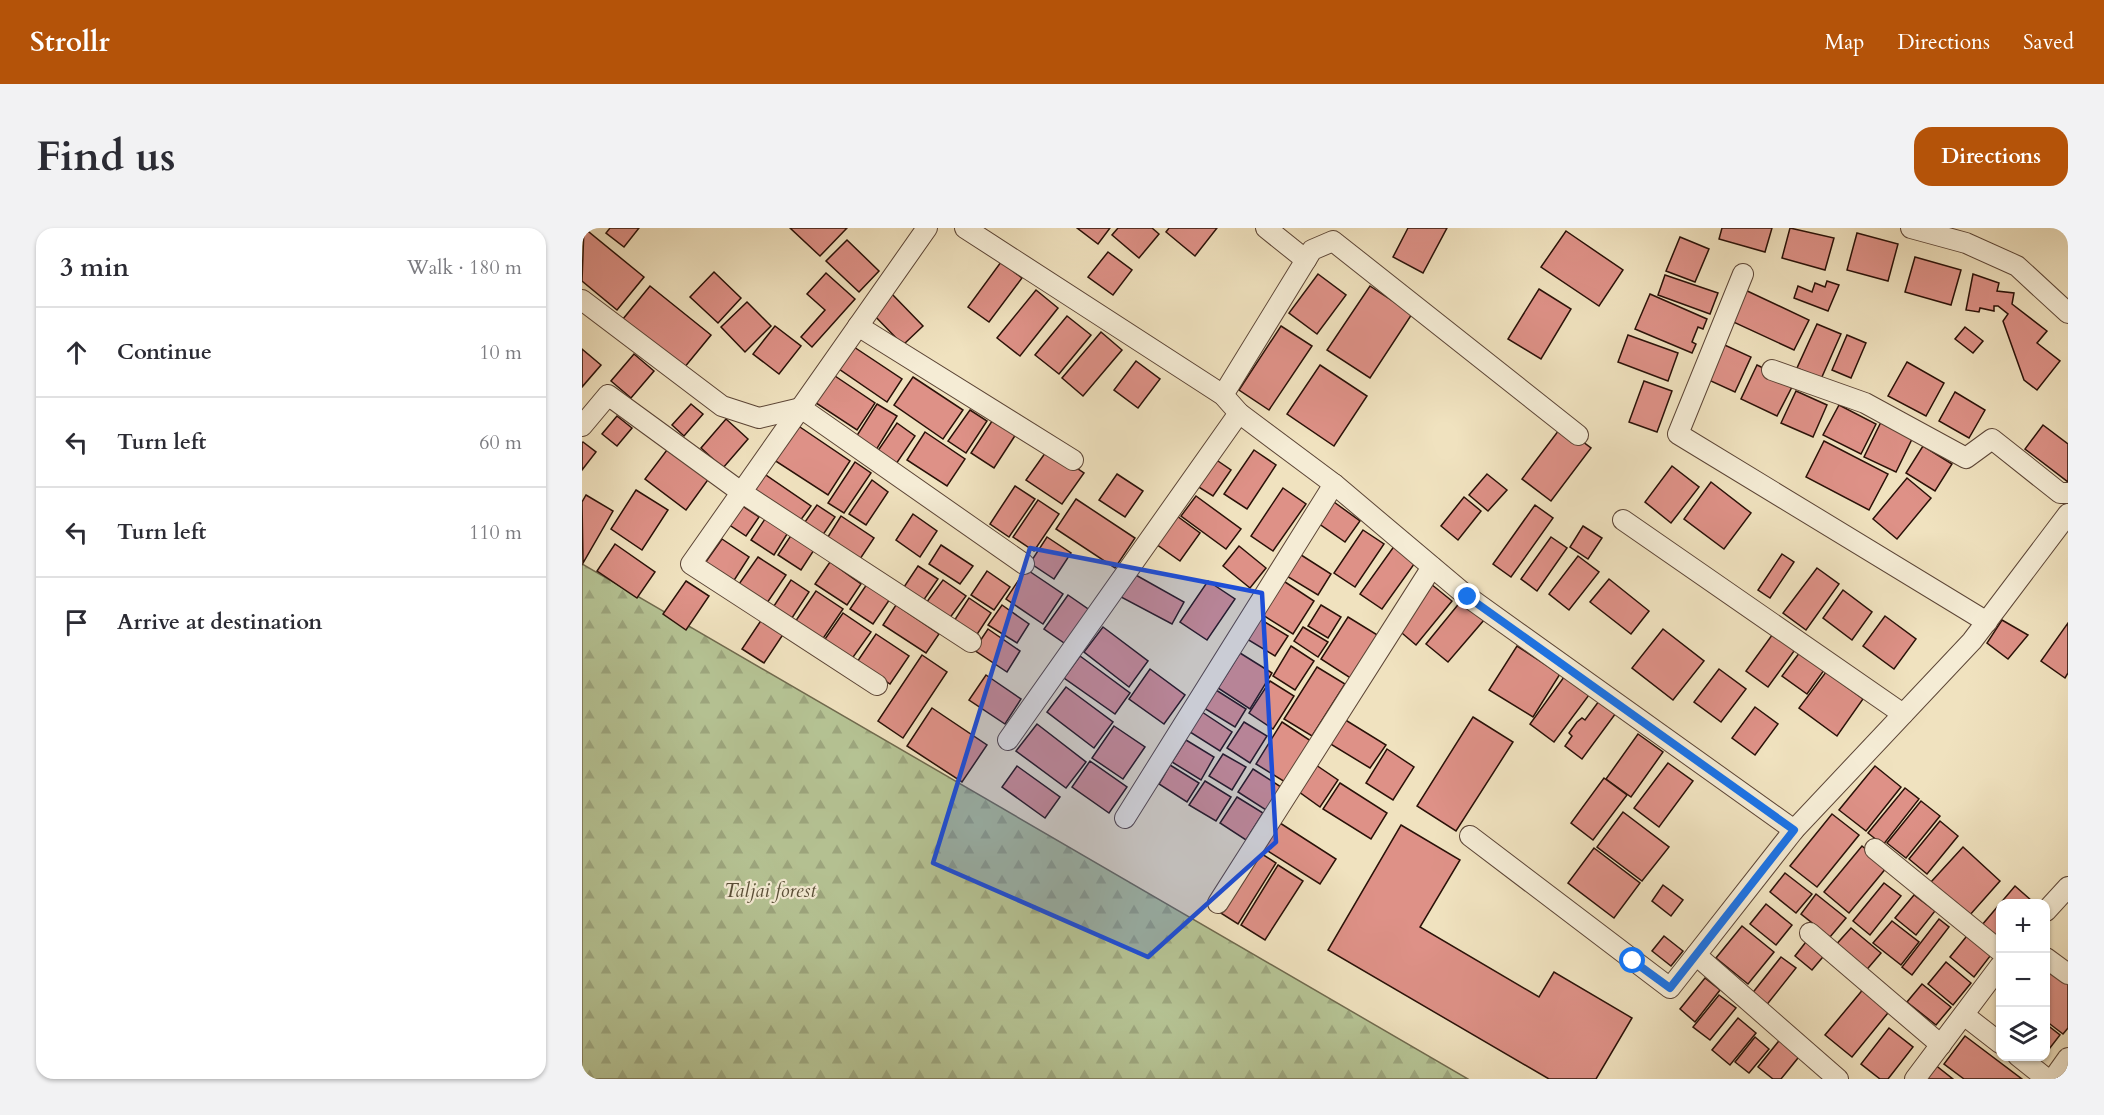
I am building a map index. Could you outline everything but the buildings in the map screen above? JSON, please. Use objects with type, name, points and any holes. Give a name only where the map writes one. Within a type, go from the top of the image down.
[{"type":"street","points":[[877,685],[692,564],[927,228]]},
{"type":"street","points":[[965,228],[1223,395],[1239,413],[1334,484],[1468,597],[1794,830]]},
{"type":"street","points":[[1266,228],[1306,260]]},
{"type":"street","points":[[1911,228],[1966,243],[2017,266],[2068,313]]},
{"type":"street","points":[[1223,395],[1312,250],[1333,241],[1578,435]]},
{"type":"street","points":[[1743,274],[1678,434],[1987,622]]},
{"type":"street","points":[[582,300],[722,406],[759,418],[801,408],[1024,564]]},
{"type":"street","points":[[858,326],[1073,460]]},
{"type":"street","points":[[1772,370],[1865,403],[1966,458],[1992,439],[2060,493],[2068,493]]},
{"type":"street","points":[[582,426],[608,395],[741,492],[971,642]]},
{"type":"street","points":[[1008,740],[1239,413]]},
{"type":"street","points":[[1125,818],[1334,484]]},
{"type":"street","points":[[1470,836],[1670,988],[1794,830],[1987,622],[2068,514]]},
{"type":"street","points":[[1623,520],[1903,714]]},
{"type":"street","points":[[1218,903],[1432,567]]},
{"type":"street","points":[[1875,849],[1996,947]]},
{"type":"street","points":[[2050,906],[2068,886]]},
{"type":"street","points":[[1810,933],[1941,1045]]},
{"type":"street","points":[[1696,955],[1838,1079]]},
{"type":"street","points":[[2050,961],[2068,974]]},
{"type":"street","points":[[1915,1079],[1996,973]]},
{"type":"street","points":[[1964,1015],[1996,1039]]},
{"type":"street","points":[[2053,1079],[2068,1058]]},
{"type":"street","points":[[2024,1061],[2047,1079]]},
{"type":"highlighted area","points":[[1030,548],[1262,593],[1276,842],[1148,957],[933,863]]},
{"type":"green space","name":"Taljai forest","points":[[582,564],[1468,1079],[582,1079]]},
{"type":"route","points":[[1468,597],[1794,830],[1670,988],[1633,961]]}]
